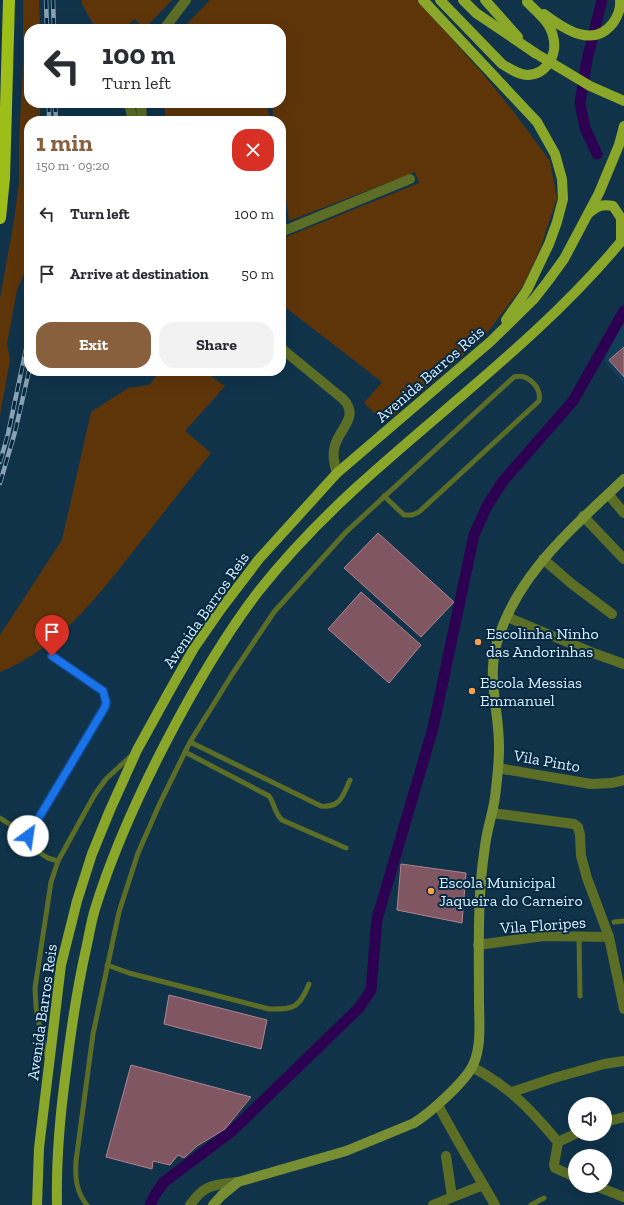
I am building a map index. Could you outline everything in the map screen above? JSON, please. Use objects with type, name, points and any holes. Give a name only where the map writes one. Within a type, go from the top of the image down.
[{"type":"highway","points":[[0,218],[4,178],[9,0]]},
{"type":"main road","points":[[423,0],[537,122],[555,154],[562,179],[563,199],[558,222],[549,244],[527,290],[490,342]]},
{"type":"main road","points":[[440,0],[502,64],[513,71],[527,75],[542,71],[553,58],[555,48],[554,36],[549,25],[526,1]]},
{"type":"main road","points":[[463,0],[476,13],[531,50],[590,86],[624,101]]},
{"type":"main road","points":[[485,0],[531,50]]},
{"type":"main road","points":[[526,1],[571,32],[595,36],[608,30],[618,16],[621,6],[620,0]]},
{"type":"main road","name":"Avenida Barros Reis","points":[[37,1205],[39,1148],[60,965],[77,901],[92,854],[137,750],[194,648],[259,559],[337,473],[490,342],[534,299],[564,259],[599,192],[619,144],[624,126]]},
{"type":"main road","points":[[587,214],[597,206],[604,204],[613,206],[621,218],[622,240]]},
{"type":"main road","name":"Avenida Barros Reis","points":[[56,1205],[56,1178],[61,1107],[68,1052],[79,983],[95,910],[125,827],[144,784],[187,701],[212,658],[258,593],[316,526],[358,486],[542,326],[593,275],[622,240]]},
{"type":"street","points":[[168,24],[186,0]]},
{"type":"street","points":[[286,230],[410,179]]},
{"type":"street","points":[[286,352],[343,399],[350,409],[348,421],[335,444],[333,456],[337,473]]},
{"type":"street","points":[[190,1205],[197,1195],[212,1185],[238,1182],[346,1151],[414,1123],[438,1106],[458,1085],[472,1067],[479,1041],[478,945],[485,846],[495,797],[498,768],[499,736],[492,676],[496,645],[506,617],[516,598],[543,559],[583,516],[624,479]]},
{"type":"street","points":[[608,494],[624,513]]},
{"type":"street","points":[[583,516],[624,559]]},
{"type":"street","points":[[543,559],[572,584],[612,614]]},
{"type":"street","points":[[506,617],[624,664]]},
{"type":"street","name":"Vila Pinto","points":[[498,768],[591,784],[624,780]]},
{"type":"street","points":[[492,813],[574,824],[578,828],[581,856],[587,878],[609,937],[624,1009]]},
{"type":"street","name":"Vila Floripes","points":[[478,945],[544,936],[609,937]]},
{"type":"street","points":[[512,1092],[604,1064],[624,1061]]},
{"type":"street","points":[[472,1067],[512,1092],[535,1115],[558,1142],[554,1167],[557,1170],[568,1174]]},
{"type":"street","points":[[438,1106],[456,1140],[470,1160],[495,1205]]},
{"type":"street","points":[[612,1120],[624,1117]]},
{"type":"street","points":[[558,1142],[568,1137]]},
{"type":"street","points":[[446,1156],[452,1197]]},
{"type":"street","points":[[56,1178],[62,1205]]},
{"type":"street","points":[[214,1205],[222,1195],[238,1182]]},
{"type":"street","points":[[433,1205],[483,1185]]},
{"type":"street","points":[[612,1192],[624,1197]]},
{"type":"lane","points":[[87,1205],[80,1195],[75,1177],[76,1161],[93,1034],[107,965],[119,912],[138,853],[190,742],[233,673],[274,612],[346,532],[384,496],[514,377],[520,375],[525,376],[539,390],[539,401],[418,512],[412,515],[404,515],[384,496]]},
{"type":"lane","points":[[28,836],[105,707],[106,702],[103,691],[52,656]]},
{"type":"lane","points":[[190,742],[321,806],[329,807],[335,805],[340,800],[350,780]]},
{"type":"lane","points":[[49,1065],[36,1007],[36,988],[51,882],[58,861],[95,794],[106,779],[137,750]]},
{"type":"lane","points":[[185,752],[269,796],[273,802],[275,812],[282,820],[346,848]]},
{"type":"lane","points":[[0,818],[28,836],[40,853],[48,858],[58,861]]},
{"type":"lane","points":[[614,922],[624,921]]},
{"type":"lane","points":[[579,936],[580,996]]},
{"type":"lane","points":[[107,965],[129,973],[269,1009],[283,1010],[295,1006],[304,997],[310,984]]},
{"type":"lane","points":[[531,1205],[544,1198]]},
{"type":"shaded area","points":[[23,0],[39,0],[40,24],[24,24],[24,108],[40,108],[40,116],[24,116],[24,274],[17,290],[7,344],[10,360],[0,415],[0,298],[14,221],[19,182],[19,142],[23,62]]},
{"type":"shaded area","points":[[82,0],[172,0],[149,24],[140,24],[134,19],[130,24],[93,24],[82,4]]},
{"type":"shaded area","points":[[210,0],[417,0],[484,75],[550,161],[557,198],[539,252],[523,286],[483,338],[385,423],[364,403],[382,382],[286,308],[286,237],[419,183],[415,172],[289,221],[286,201],[286,116],[273,116],[273,108],[286,108],[286,24],[187,24]]},
{"type":"shaded area","points":[[165,108],[268,108],[269,116],[165,116]]},
{"type":"shaded area","points":[[624,320],[624,384],[604,361],[616,333]]},
{"type":"shaded area","points":[[156,376],[210,376],[225,386],[185,431],[211,453],[94,600],[60,634],[41,649],[21,662],[0,672],[0,635],[62,540],[91,412],[128,388],[149,385]]},
{"type":"building","points":[[624,347],[624,377],[609,360]]},
{"type":"building","points":[[378,533],[454,602],[421,637],[344,568]]},
{"type":"building","points":[[361,592],[421,645],[389,683],[328,629]]},
{"type":"building","name":"Escola Municipal Jaqueira do Carneiro","points":[[401,864],[466,873],[462,923],[397,910]]},
{"type":"building","points":[[169,995],[267,1020],[261,1049],[164,1024]]},
{"type":"building","points":[[131,1065],[251,1097],[225,1129],[197,1146],[184,1158],[178,1155],[170,1165],[153,1161],[152,1169],[106,1157]]},
{"type":"waterway","points":[[597,154],[585,128],[580,103],[587,60],[602,0]]},
{"type":"waterway","points":[[150,1205],[164,1182],[232,1131],[359,1008],[371,990],[377,919],[433,728],[474,535],[487,506],[503,481],[573,401],[624,311]]},
{"type":"railway","points":[[46,0],[47,24]]},
{"type":"railway","points":[[53,0],[54,24]]},
{"type":"railway","points":[[49,108],[49,116]]},
{"type":"railway","points":[[55,108],[56,116]]},
{"type":"railway","points":[[0,462],[8,434],[24,359]]},
{"type":"railway","points":[[0,483],[15,432],[28,376]]},
{"type":"place","name":"Escolinha Ninho das Andorinhas","points":[[478,642]]},
{"type":"place","name":"Escola Messias Emmanuel","points":[[472,691]]},
{"type":"place","name":"Escola Municipal Jaqueira do Carneiro","points":[[431,891]]},
{"type":"route","points":[[28,836],[105,707],[106,702],[106,696],[103,691],[52,656]]}]
